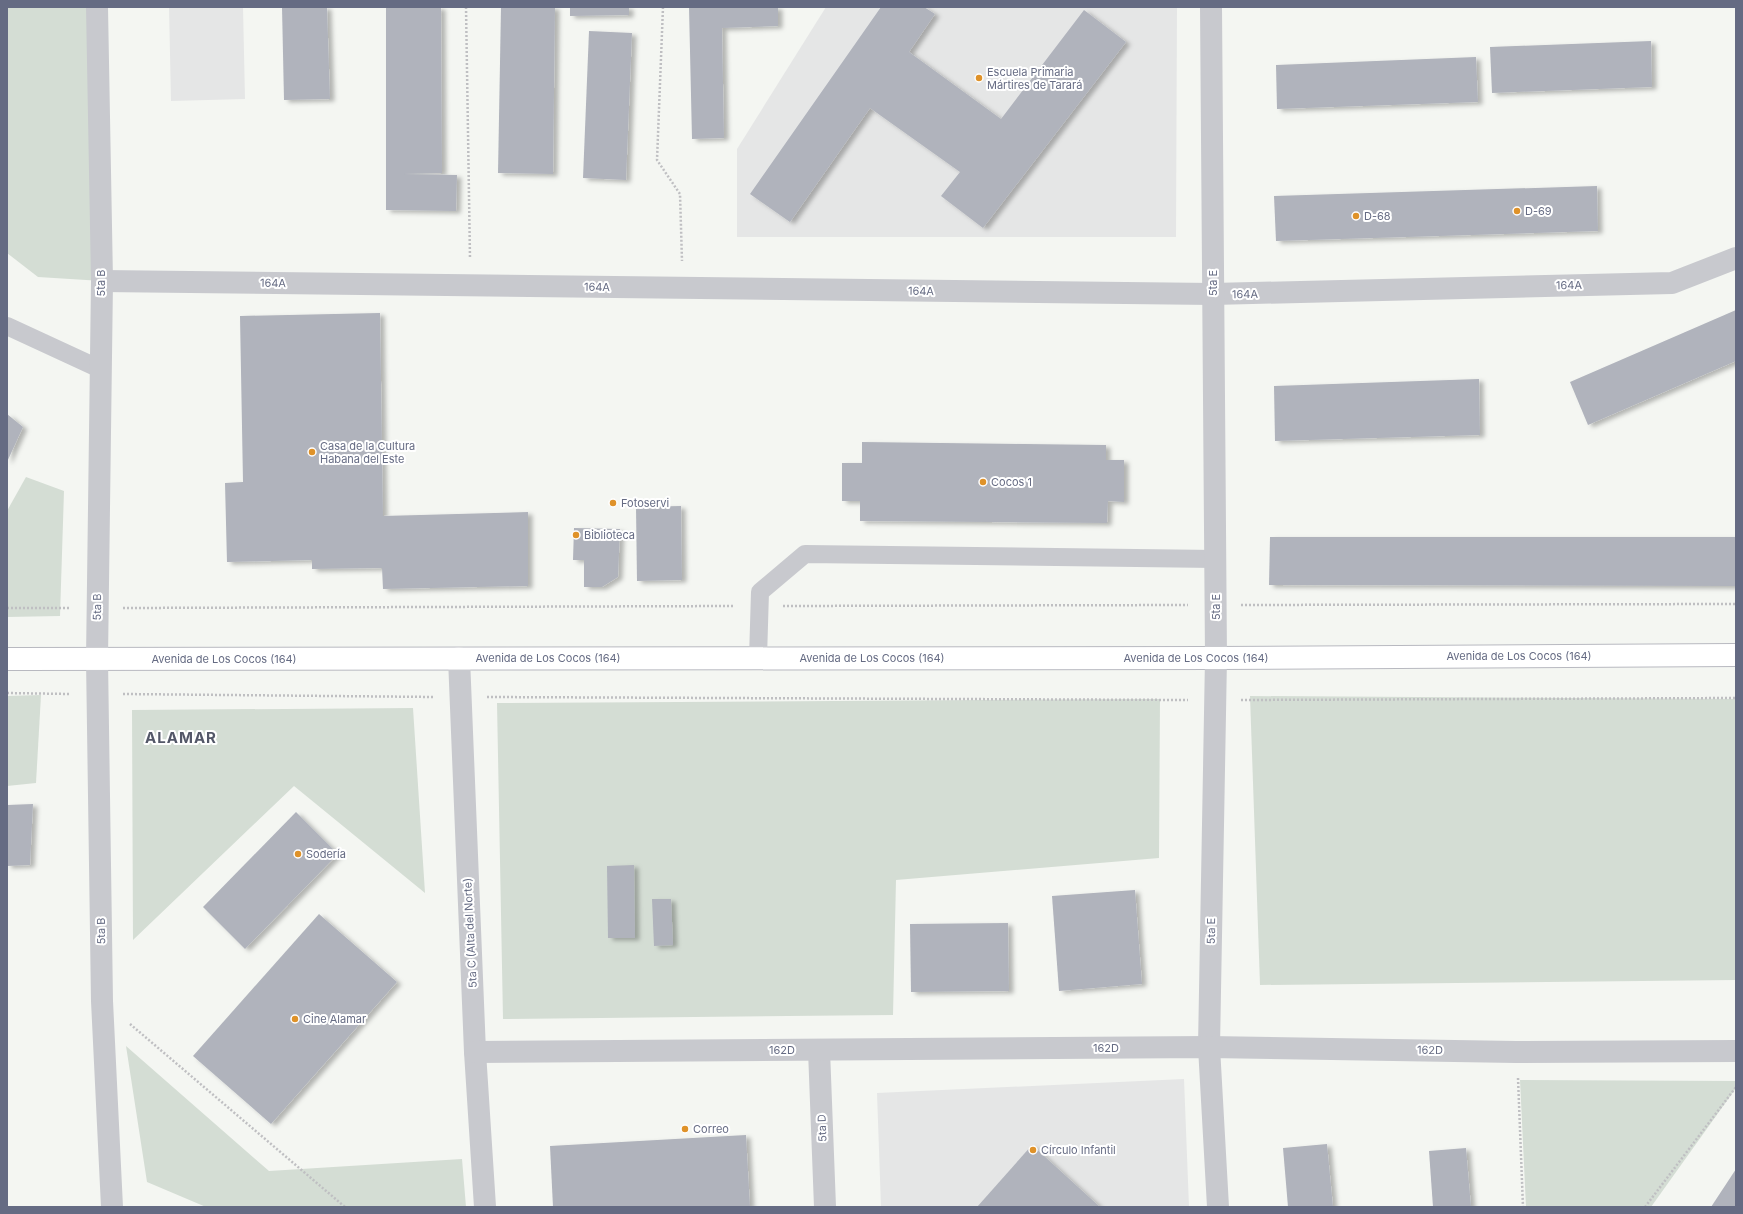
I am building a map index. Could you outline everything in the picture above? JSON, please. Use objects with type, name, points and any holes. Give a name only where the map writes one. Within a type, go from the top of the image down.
[{"type":"main road","name":"Avenida de Los Cocos (164)","points":[[7,659],[1216,658],[1736,655]]},
{"type":"street","name":"5ta B","points":[[97,7],[102,281],[97,694],[102,1001],[112,1207]]},
{"type":"street","name":"5ta E","points":[[1211,7],[1216,658],[1209,1047],[1218,1207]]},
{"type":"street","name":"164A","points":[[102,281],[1213,294],[1672,283],[1736,258]]},
{"type":"street","name":"5ta C (Alta del Norte)","points":[[459,658],[476,1052],[486,1207]]},
{"type":"street","name":"162D","points":[[476,1052],[1209,1047],[1516,1052],[1736,1051]]},
{"type":"street","name":"5ta D","points":[[819,1050],[825,1207]]},
{"type":"lane","points":[[7,326],[100,369]]},
{"type":"lane","points":[[758,658],[760,592],[805,554],[1216,560]]},
{"type":"path","points":[[466,7],[471,285]]},
{"type":"path","points":[[663,7],[657,160],[680,194],[682,288]]},
{"type":"path","points":[[7,608],[1736,604]]},
{"type":"path","points":[[7,693],[460,697],[1215,700],[1736,698]]},
{"type":"path","points":[[102,1001],[345,1207]]},
{"type":"path","points":[[1516,1052],[1524,1207]]},
{"type":"path","points":[[1645,1207],[1736,1087]]},
{"type":"shaded area","points":[[7,7],[97,7],[102,281],[38,277],[7,253]]},
{"type":"shaded area","points":[[169,7],[243,7],[245,99],[171,101]]},
{"type":"shaded area","name":"Escuela Primaria Mártires de Tarará","points":[[826,7],[1177,7],[1176,237],[737,237],[737,149]]},
{"type":"shaded area","points":[[26,477],[64,491],[60,616],[7,617],[7,511]]},
{"type":"shaded area","points":[[41,695],[36,783],[7,786],[7,696]]},
{"type":"shaded area","points":[[1250,696],[1736,699],[1736,980],[1260,985]]},
{"type":"shaded area","points":[[1160,699],[1159,858],[896,880],[893,1015],[503,1019],[497,703]]},
{"type":"shaded area","points":[[413,708],[425,893],[294,786],[133,940],[132,710]]},
{"type":"shaded area","points":[[126,1046],[269,1171],[462,1159],[466,1207],[206,1207],[147,1182]]},
{"type":"shaded area","name":"Círculo Infantil","points":[[1184,1079],[1189,1207],[881,1207],[877,1093]]},
{"type":"shaded area","points":[[1520,1080],[1736,1081],[1736,1088],[1651,1207],[1526,1207]]},
{"type":"building","points":[[282,7],[327,7],[330,99],[284,100]]},
{"type":"building","points":[[386,7],[441,7],[442,173],[404,174],[457,175],[456,211],[386,210]]},
{"type":"building","points":[[501,7],[555,7],[553,174],[498,173]]},
{"type":"building","points":[[570,7],[629,7],[629,15],[570,16]]},
{"type":"building","points":[[689,7],[778,7],[778,26],[722,28],[724,138],[692,139]]},
{"type":"building","points":[[881,7],[924,7],[935,14],[909,52],[1001,119],[1084,10],[1126,42],[983,228],[941,196],[960,172],[870,108],[790,222],[750,194]]},
{"type":"building","points":[[589,31],[632,33],[626,180],[583,178]]},
{"type":"building","points":[[1651,41],[1652,87],[1492,93],[1490,47]]},
{"type":"building","points":[[1476,57],[1478,102],[1277,109],[1276,65]]},
{"type":"building","points":[[1597,186],[1598,231],[1276,241],[1274,196]]},
{"type":"building","points":[[1736,310],[1736,361],[1588,425],[1570,382]]},
{"type":"building","name":"Casa de la Cultura Habana del Este","points":[[380,313],[383,516],[528,512],[528,586],[383,589],[382,568],[312,569],[312,560],[227,562],[225,483],[243,482],[240,316]]},
{"type":"building","points":[[1479,379],[1480,435],[1275,441],[1274,386]]},
{"type":"building","points":[[7,414],[23,427],[7,462]]},
{"type":"building","name":"Cocos 1","points":[[862,442],[1106,445],[1106,460],[1124,460],[1124,502],[1108,501],[1107,523],[860,521],[860,501],[842,501],[842,463],[862,463]]},
{"type":"building","points":[[681,506],[682,580],[637,581],[636,507]]},
{"type":"building","points":[[574,528],[620,529],[618,577],[602,587],[584,587],[584,560],[573,560]]},
{"type":"building","points":[[1270,537],[1736,537],[1736,586],[1269,585]]},
{"type":"building","points":[[33,804],[30,865],[7,866],[7,805]]},
{"type":"building","points":[[296,812],[338,854],[245,949],[203,907]]},
{"type":"building","points":[[634,865],[635,938],[608,938],[607,866]]},
{"type":"building","points":[[1135,890],[1142,984],[1059,991],[1052,896]]},
{"type":"building","points":[[652,899],[671,899],[673,945],[654,946]]},
{"type":"building","name":"Cine Alamar","points":[[319,914],[397,982],[271,1124],[193,1056]]},
{"type":"building","points":[[1008,923],[1009,991],[911,992],[910,924]]},
{"type":"building","points":[[746,1135],[750,1207],[553,1207],[550,1146]]},
{"type":"building","points":[[1327,1144],[1333,1207],[1288,1207],[1283,1148]]},
{"type":"building","points":[[1032,1145],[1100,1207],[977,1207]]},
{"type":"building","points":[[1466,1148],[1471,1207],[1433,1207],[1429,1151]]},
{"type":"building","points":[[1736,1169],[1736,1207],[1711,1207]]},
{"type":"place","name":"Escuela Primaria Mártires de Tarará","points":[[979,78]]},
{"type":"place","name":"D-69","points":[[1517,211]]},
{"type":"place","name":"D-68","points":[[1356,216]]},
{"type":"place","name":"Casa de la Cultura Habana del Este","points":[[312,452]]},
{"type":"place","name":"Cocos 1","points":[[983,482]]},
{"type":"place","name":"Fotoservi","points":[[613,503]]},
{"type":"place","name":"Biblioteca","points":[[576,535]]},
{"type":"place","name":"Sodería","points":[[298,854]]},
{"type":"place","name":"Cine Alamar","points":[[295,1019]]},
{"type":"place","name":"Correo","points":[[685,1129]]},
{"type":"place","name":"Círculo Infantil","points":[[1033,1150]]},
{"type":"district","name":"ALAMAR","points":[[181,738]]}]
